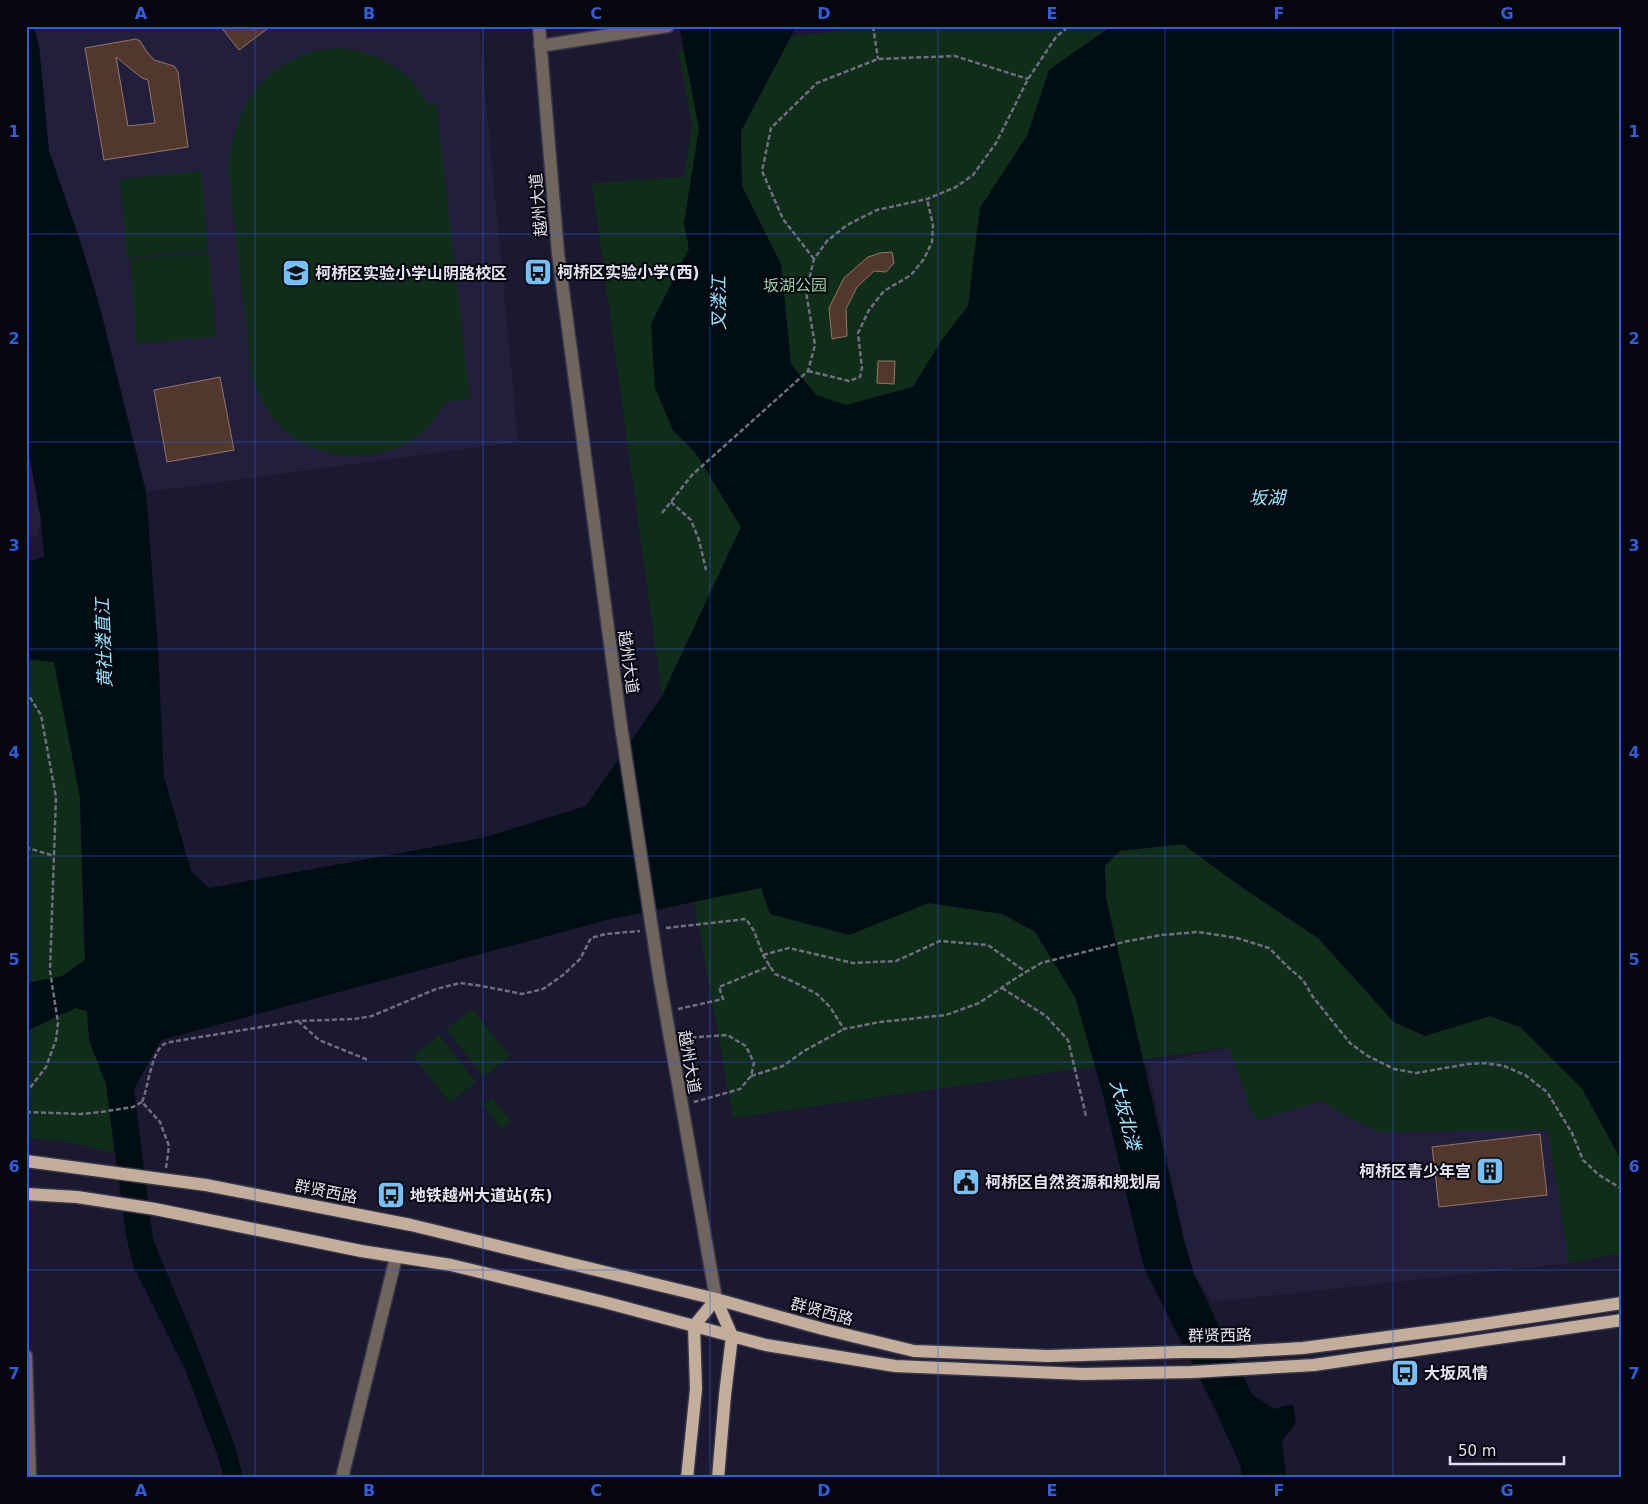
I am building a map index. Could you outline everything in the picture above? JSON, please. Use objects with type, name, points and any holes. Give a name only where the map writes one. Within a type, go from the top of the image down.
[{"type":"main road","name":"群贤西路","points":[[26,1161],[206,1185],[411,1225],[716,1299],[824,1329],[914,1351],[1048,1356],[1234,1352],[1303,1348],[1457,1328],[1622,1303]]},
{"type":"main road","name":"群贤西路","points":[[26,1194],[77,1197],[117,1203],[451,1266],[604,1302],[766,1345],[895,1366],[1083,1374],[1192,1372],[1314,1365],[1622,1320]]},
{"type":"main road","points":[[687,1478],[696,1389],[694,1326],[716,1299]]},
{"type":"main road","name":"越州大道","points":[[716,1299],[732,1336]]},
{"type":"main road","points":[[718,1478],[732,1336]]},
{"type":"street","name":"越州大道","points":[[538,26],[558,253],[621,726],[665,1012],[716,1299]]},
{"type":"street","points":[[540,46],[668,26]]},
{"type":"street","points":[[342,1478],[396,1256]]},
{"type":"street","points":[[26,1356],[30,1478]]},
{"type":"path","points":[[872,26],[878,59]]},
{"type":"path","points":[[662,513],[692,475],[808,371],[815,345],[806,292],[814,260],[828,241],[847,225],[877,210],[927,198],[956,187],[973,175],[996,143],[1028,79],[1056,37],[1069,26]]},
{"type":"path","points":[[814,260],[783,219],[762,171],[771,128],[816,83],[878,59],[956,56],[1028,79]]},
{"type":"path","points":[[808,371],[849,382],[860,377],[862,368],[858,333],[869,310],[884,291],[911,275],[924,259],[932,242],[933,225],[927,198]]},
{"type":"path","points":[[671,502],[691,520],[699,540],[706,570]]},
{"type":"path","points":[[26,691],[41,715],[56,797],[50,971],[58,1023],[56,1040],[46,1066],[26,1093]]},
{"type":"path","points":[[26,846],[54,856]]},
{"type":"path","points":[[662,928],[746,919],[754,931],[763,955],[774,974],[817,994],[830,1007],[844,1029]]},
{"type":"path","points":[[26,1112],[81,1114],[132,1107],[142,1102],[158,1052],[162,1045],[170,1042],[298,1021],[354,1019],[372,1016],[436,989],[460,983],[522,994],[543,989],[580,959],[592,938],[606,934],[643,930]]},
{"type":"path","points":[[751,1076],[784,1066],[844,1029],[880,1022],[946,1015],[979,1004],[1042,963],[1128,941],[1162,935],[1198,932],[1237,938],[1269,948],[1303,980],[1313,997],[1350,1043],[1366,1055],[1394,1069],[1416,1073],[1485,1063],[1504,1066],[1525,1075],[1547,1092],[1572,1134],[1584,1160],[1599,1175],[1622,1189]]},
{"type":"path","points":[[763,955],[789,948],[853,963],[896,961],[940,941],[988,946],[1026,972]]},
{"type":"path","points":[[665,1012],[723,999],[719,987],[770,966]]},
{"type":"path","points":[[1002,988],[1046,1016],[1068,1040],[1086,1116]]},
{"type":"path","points":[[298,1021],[319,1040],[368,1060]]},
{"type":"path","points":[[670,1040],[727,1035],[746,1046],[754,1064],[751,1076],[740,1089],[682,1105]]},
{"type":"path","points":[[142,1102],[160,1122],[169,1146],[164,1179]]},
{"type":"shaded area","name":"柯桥区实验小学山阴路校区","points":[[34,26],[479,26],[518,442],[146,492],[99,304],[80,241],[49,151],[39,46]]},
{"type":"shaded area","points":[[26,437],[41,520],[38,535],[26,538]]},
{"type":"shaded area","name":"柯桥区青少年宫","points":[[1229,1047],[1255,1120],[1321,1101],[1380,1132],[1548,1130],[1569,1263],[1212,1302],[1194,1274],[1185,1244],[1148,1065]]},
{"type":"green space","name":"坂湖公园","points":[[854,26],[1112,26],[1049,70],[1027,136],[980,208],[968,306],[941,341],[913,387],[741,527],[662,696],[592,183],[684,177],[692,124],[678,51],[829,32]]},
{"type":"green space","points":[[341,48],[368,54],[392,65],[413,82],[428,105],[436,103],[470,399],[446,402],[423,432],[407,443],[390,451],[371,455],[351,456],[313,448],[296,439],[276,422],[261,398],[252,378],[228,170],[230,153],[239,120],[253,92],[264,80],[277,69],[305,54],[318,50]]},
{"type":"green space","points":[[201,171],[208,250],[127,258],[120,179]]},
{"type":"green space","points":[[209,252],[216,337],[136,343],[130,259]]},
{"type":"green space","points":[[26,659],[54,661],[80,797],[83,930],[89,1040],[106,1084],[114,1153],[66,1141],[26,1138]]},
{"type":"green space","points":[[1183,844],[1243,888],[1318,938],[1394,1022],[1490,1016],[1520,1027],[1582,1088],[1622,1162],[1622,1253],[1569,1263],[1548,1130],[1380,1132],[1355,1121],[1321,1101],[1255,1121],[1229,1047],[733,1118],[694,901],[761,887],[849,935],[929,903],[1003,914],[1035,932],[1120,851]]},
{"type":"green space","points":[[472,1009],[510,1056],[484,1077],[446,1029]]},
{"type":"green space","points":[[439,1035],[476,1082],[450,1103],[413,1056]]},
{"type":"green space","points":[[492,1097],[511,1122],[501,1129],[483,1105]]},
{"type":"water","name":"坂湖","points":[[26,26],[34,26],[39,46],[49,151],[80,241],[99,304],[146,492],[158,649],[164,777],[191,871],[209,888],[482,838],[586,806],[662,696],[741,527],[695,452],[673,430],[655,388],[651,324],[689,249],[684,223],[699,128],[679,26],[795,26],[741,131],[742,186],[781,264],[791,364],[816,395],[846,405],[913,387],[941,341],[968,306],[980,208],[1027,136],[1049,70],[1112,26],[1622,26],[1622,1162],[1582,1088],[1520,1027],[1490,1016],[1425,1036],[1394,1022],[1318,938],[1243,888],[1183,844],[1120,851],[1105,866],[1106,898],[1185,1244],[1194,1274],[1252,1394],[1274,1409],[1293,1404],[1296,1423],[1282,1441],[1286,1478],[1241,1478],[1241,1467],[1215,1409],[1144,1268],[1102,1091],[1075,997],[1035,932],[1003,914],[929,903],[849,935],[770,914],[761,888],[607,920],[161,1040],[134,1089],[153,1240],[191,1330],[235,1446],[243,1478],[224,1478],[185,1369],[134,1268],[126,1236],[106,1084],[89,1040],[87,1011],[76,1008],[26,1031],[26,983],[62,976],[85,960],[80,797],[54,662],[26,659],[26,562],[44,557],[41,520],[26,437]]},
{"type":"building","points":[[220,26],[271,26],[239,50]]},
{"type":"building","points":[[136,39],[140,41],[154,60],[174,66],[178,72],[188,147],[104,160],[85,48]],"holes":[[[116,57],[142,78],[148,80],[155,123],[128,126]]]},
{"type":"building","points":[[892,252],[894,263],[886,272],[874,271],[857,287],[846,309],[847,336],[832,339],[829,308],[844,278],[868,257]]},
{"type":"building","points":[[878,361],[895,361],[894,384],[877,383]]},
{"type":"building","points":[[220,377],[234,450],[167,462],[154,390]]},
{"type":"building","name":"柯桥区青少年宫","points":[[1540,1134],[1547,1195],[1439,1207],[1432,1147]]},
{"type":"place","name":"柯桥区实验小学(西)","points":[[538,272]]},
{"type":"place","name":"柯桥区实验小学山阴路校区","points":[[296,273]]},
{"type":"place","name":"柯桥区青少年宫","points":[[1490,1171]]},
{"type":"place","name":"柯桥区自然资源和规划局","points":[[966,1182]]},
{"type":"place","name":"地铁越州大道站(东)","points":[[391,1195]]},
{"type":"place","name":"大坂风情","points":[[1405,1373]]},
{"type":"water label","name":"叉溇江","points":[[719,303]]},
{"type":"water label","name":"黄社溇直江","points":[[104,643]]},
{"type":"water label","name":"大坂北溇","points":[[1125,1115]]}]
